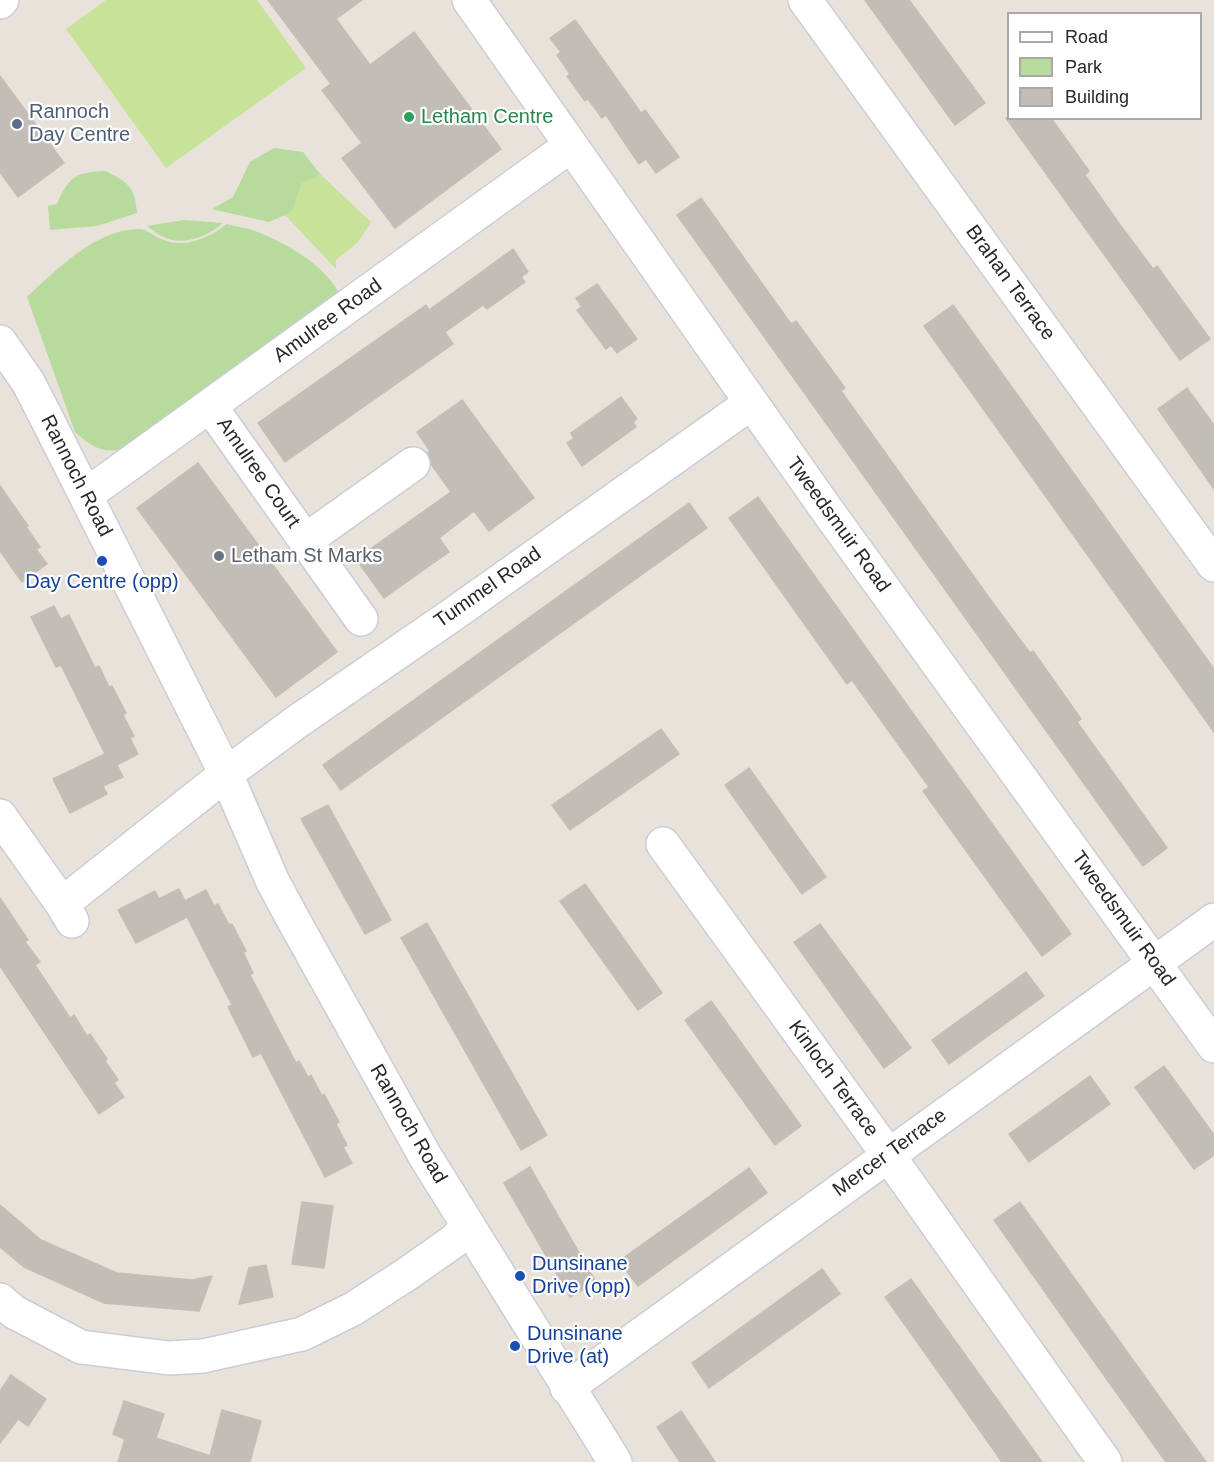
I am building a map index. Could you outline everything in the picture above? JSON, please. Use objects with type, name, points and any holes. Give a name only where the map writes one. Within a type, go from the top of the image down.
[{"type":"street","name":"Tweedsmuir Road","points":[[469,0],[751,402],[1214,1046]]},
{"type":"street","name":"Brahan Terrace","points":[[805,0],[1214,566]]},
{"type":"street","name":"Amulree Road","points":[[86,495],[570,146]]},
{"type":"street","name":"Rannoch Road","points":[[0,342],[27,382],[86,495],[226,774],[273,882],[425,1156],[615,1462]]},
{"type":"street","name":"Tummel Road","points":[[226,774],[751,402]]},
{"type":"street","name":"Amulree Court","points":[[210,406],[361,619]]},
{"type":"street","name":"Amulree Court","points":[[306,540],[413,464]]},
{"type":"street","points":[[0,816],[67,912],[226,774]]},
{"type":"street","name":"Kinloch Terrace","points":[[663,844],[888,1155],[1105,1462]]},
{"type":"street","name":"Mercer Terrace","points":[[567,1388],[1214,920]]},
{"type":"street","points":[[0,1300],[14,1312],[81,1347],[169,1358],[204,1356],[302,1334],[352,1309],[389,1286],[454,1241],[468,1227]]},
{"type":"green space","points":[[106,0],[257,0],[306,68],[166,168],[66,29]]},
{"type":"green space","points":[[274,148],[303,152],[320,174],[302,184],[292,212],[269,222],[212,209],[233,197],[250,162]]},
{"type":"green space","points":[[106,171],[120,179],[132,191],[137,213],[97,226],[50,230],[48,206],[57,204],[70,182],[80,174]]},
{"type":"green space","points":[[320,174],[371,222],[358,242],[336,260],[336,269],[285,215],[292,212],[301,184]]},
{"type":"green space","points":[[184,220],[223,223],[205,235],[183,241],[165,238],[147,226]]},
{"type":"green space","points":[[227,224],[258,232],[294,250],[327,276],[341,297],[123,449],[97,448],[75,432],[27,297],[77,253],[107,236],[122,231],[141,229],[168,241],[186,243],[212,234]]},
{"type":"building","name":"Letham Centre","points":[[268,0],[362,0],[336,19],[370,65],[414,32],[501,149],[395,228],[342,158],[362,143],[322,90],[331,84]]},
{"type":"building","points":[[865,0],[909,0],[985,103],[955,125]]},
{"type":"building","points":[[575,20],[641,113],[645,110],[679,157],[656,173],[646,159],[639,164],[606,115],[602,118],[588,99],[585,101],[567,76],[570,74],[557,55],[561,52],[550,38]]},
{"type":"building","name":"Rannoch Day Centre","points":[[0,76],[64,163],[18,197],[0,172]]},
{"type":"building","points":[[1007,120],[1052,120],[1089,171],[1085,175],[1118,222],[1153,269],[1157,266],[1210,339],[1180,360]]},
{"type":"building","points":[[701,198],[791,324],[796,321],[845,388],[841,391],[990,599],[1030,653],[1033,651],[1081,719],[1077,722],[1167,848],[1143,866],[677,215]]},
{"type":"building","points":[[513,249],[528,272],[521,277],[525,282],[487,309],[483,305],[445,332],[453,344],[285,462],[258,423],[426,305],[429,310]]},
{"type":"building","points":[[597,284],[637,339],[617,353],[611,345],[606,349],[577,310],[582,307],[576,298]]},
{"type":"building","points":[[953,305],[1214,669],[1214,732],[924,326]]},
{"type":"building","points":[[1187,388],[1214,425],[1214,489],[1158,409]]},
{"type":"building","points":[[621,397],[637,419],[633,422],[636,427],[582,466],[567,443],[574,438],[571,433]]},
{"type":"building","points":[[462,400],[534,498],[489,531],[474,511],[439,538],[449,552],[384,598],[356,559],[451,492],[431,464],[428,453],[430,451],[417,432]]},
{"type":"building","name":"Letham St Marks","points":[[198,463],[337,652],[276,697],[137,508]]},
{"type":"building","points":[[0,486],[28,526],[26,527],[40,547],[36,549],[47,564],[22,582],[0,551]]},
{"type":"building","points":[[758,497],[1071,934],[1042,956],[923,791],[929,787],[852,680],[847,684],[729,518]]},
{"type":"building","points":[[689,503],[707,528],[341,790],[323,765]]},
{"type":"building","points":[[54,606],[61,619],[69,615],[95,668],[99,666],[109,687],[112,686],[126,713],[123,715],[134,736],[130,738],[138,754],[117,765],[123,777],[103,786],[107,794],[70,813],[53,779],[105,754],[61,665],[56,667],[31,617]]},
{"type":"building","points":[[661,729],[679,754],[570,830],[552,805]]},
{"type":"building","points":[[749,768],[826,877],[802,894],[725,785]]},
{"type":"building","points":[[328,805],[391,920],[365,934],[301,819]]},
{"type":"building","points":[[585,884],[662,993],[638,1010],[560,901]]},
{"type":"building","points":[[179,889],[185,901],[206,890],[214,906],[218,904],[229,925],[232,924],[246,951],[243,952],[253,973],[250,975],[296,1063],[299,1061],[308,1077],[311,1075],[322,1096],[324,1094],[339,1122],[336,1124],[347,1145],[343,1147],[352,1163],[325,1177],[261,1053],[253,1057],[228,1007],[232,1005],[187,917],[136,943],[118,910],[155,891],[159,899]]},
{"type":"building","points":[[0,898],[28,940],[25,942],[40,962],[35,965],[70,1018],[74,1015],[87,1036],[90,1034],[118,1080],[114,1083],[124,1097],[99,1114],[0,966]]},
{"type":"building","points":[[427,923],[547,1135],[521,1150],[401,938]]},
{"type":"building","points":[[820,924],[911,1048],[884,1068],[794,942]]},
{"type":"building","points":[[1026,972],[1044,996],[949,1064],[932,1040]]},
{"type":"building","points":[[711,1001],[801,1126],[775,1145],[685,1020]]},
{"type":"building","points":[[1164,1066],[1214,1135],[1214,1155],[1194,1169],[1135,1087]]},
{"type":"building","points":[[1090,1076],[1110,1104],[1029,1162],[1009,1134]]},
{"type":"building","points":[[530,1167],[596,1282],[570,1297],[504,1183]]},
{"type":"building","points":[[749,1168],[767,1193],[638,1286],[619,1261]]},
{"type":"building","points":[[302,1202],[333,1206],[324,1268],[292,1264]]},
{"type":"building","points":[[1020,1202],[1206,1462],[1166,1462],[1088,1353],[994,1220]]},
{"type":"building","points":[[0,1205],[41,1240],[117,1273],[192,1280],[212,1276],[199,1311],[104,1303],[24,1267],[0,1247]]},
{"type":"building","points":[[266,1265],[273,1297],[239,1304],[249,1268]]},
{"type":"building","points":[[822,1269],[840,1294],[709,1388],[692,1363]]},
{"type":"building","points":[[911,1279],[1042,1462],[1002,1462],[885,1297]]},
{"type":"building","points":[[11,1375],[46,1399],[28,1426],[18,1419],[0,1443],[0,1391]]},
{"type":"building","points":[[124,1401],[164,1414],[156,1438],[210,1456],[222,1410],[261,1421],[250,1462],[118,1462],[125,1439],[113,1434]]},
{"type":"building","points":[[681,1411],[715,1462],[680,1462],[657,1427]]},
{"type":"place","name":"Letham Centre","points":[[409,117]]},
{"type":"place","name":"Rannoch Day Centre","points":[[17,124]]},
{"type":"place","name":"Letham St Marks","points":[[219,556]]},
{"type":"place","name":"Day Centre (opp)","points":[[102,561]]},
{"type":"place","name":"Dunsinane Drive (opp)","points":[[520,1276]]},
{"type":"place","name":"Dunsinane Drive (at)","points":[[515,1346]]}]
